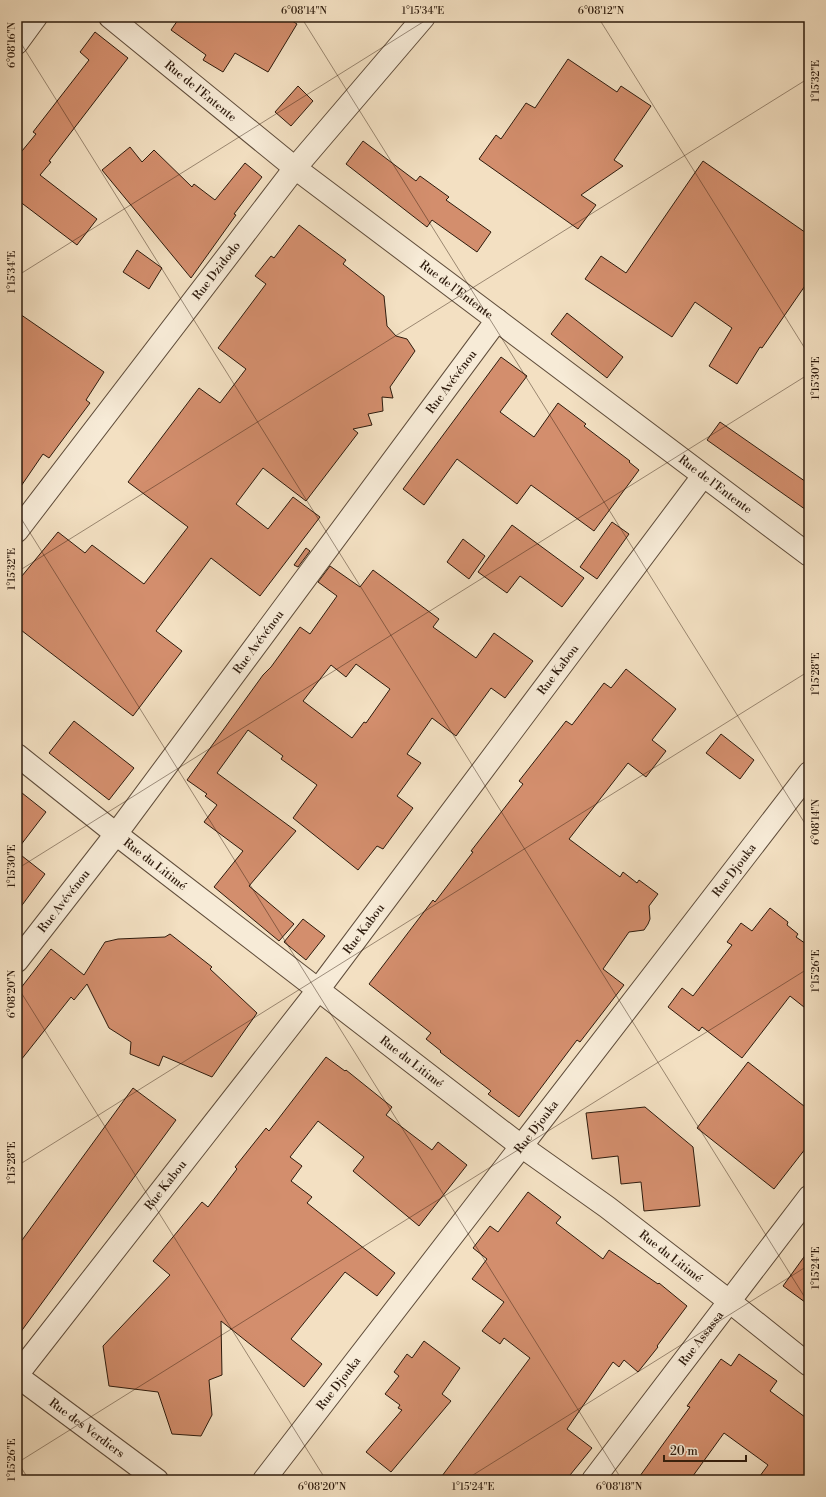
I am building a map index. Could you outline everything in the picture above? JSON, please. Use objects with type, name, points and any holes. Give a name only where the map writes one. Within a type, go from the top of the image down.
[{"type":"street","points":[[17,43],[36,17]]},
{"type":"street","name":"Rue de l'Entente","points":[[110,17],[295,168],[809,555]]},
{"type":"street","name":"Rue Dzidodo","points":[[17,531],[295,168],[424,17]]},
{"type":"street","name":"Rue Avévénou","points":[[17,961],[116,834],[497,320]]},
{"type":"street","name":"Rue Kabou","points":[[17,1375],[318,990],[703,476]]},
{"type":"street","name":"Rue du Litimé","points":[[17,754],[116,834],[318,990],[521,1146],[607,1207],[809,1365]]},
{"type":"street","name":"Rue Djouka","points":[[264,1480],[809,773]]},
{"type":"street","name":"Rue Assassa","points":[[593,1480],[809,1197]]},
{"type":"street","name":"Rue des Verdiers","points":[[17,1375],[157,1480]]},
{"type":"building","points":[[180,17],[286,17],[297,24],[268,72],[235,53],[223,72],[203,60],[206,55],[171,30]]},
{"type":"building","points":[[95,32],[128,58],[49,161],[51,162],[40,175],[97,219],[77,245],[19,201],[17,203],[17,157],[36,134],[33,132],[89,60],[80,52]]},
{"type":"building","points":[[568,59],[617,92],[621,86],[651,106],[614,160],[623,166],[581,195],[596,205],[578,229],[479,159],[496,135],[501,139],[526,103],[535,108]]},
{"type":"building","points":[[298,86],[313,101],[291,126],[275,112]]},
{"type":"building","points":[[363,141],[416,181],[420,176],[449,197],[446,200],[491,232],[477,252],[432,220],[427,227],[346,164]]},
{"type":"building","points":[[130,147],[142,162],[154,150],[192,187],[194,184],[215,200],[245,163],[262,177],[234,214],[236,215],[191,278],[102,170]]},
{"type":"building","points":[[703,161],[809,235],[809,280],[762,348],[760,347],[737,384],[709,366],[732,328],[695,302],[672,337],[585,279],[601,256],[626,273]]},
{"type":"building","points":[[299,225],[346,260],[343,264],[384,296],[387,326],[396,336],[407,339],[415,351],[390,387],[393,398],[382,397],[383,411],[368,414],[372,425],[353,429],[358,433],[306,501],[263,468],[236,504],[268,529],[293,497],[320,517],[260,596],[211,558],[156,631],[182,651],[133,716],[17,627],[17,582],[58,532],[85,553],[92,545],[144,584],[188,527],[128,482],[199,388],[220,403],[246,369],[218,348],[266,284],[255,276],[271,256],[274,258]]},
{"type":"building","points":[[137,250],[162,268],[149,289],[123,272]]},
{"type":"building","points":[[17,312],[104,372],[86,400],[90,403],[49,458],[43,454],[17,492]]},
{"type":"building","points":[[567,313],[623,357],[607,378],[551,334]]},
{"type":"building","points":[[501,357],[527,376],[500,412],[534,437],[558,403],[586,424],[584,426],[630,461],[629,462],[639,470],[594,531],[531,485],[517,504],[457,459],[424,505],[403,489]]},
{"type":"building","points":[[720,422],[809,484],[809,512],[707,440]]},
{"type":"building","points":[[612,522],[629,534],[597,579],[580,567]]},
{"type":"building","points":[[512,525],[584,578],[562,607],[520,576],[507,593],[478,572]]},
{"type":"building","points":[[463,539],[485,556],[469,579],[447,562]]},
{"type":"building","points":[[306,548],[310,551],[298,567],[294,565]]},
{"type":"building","points":[[330,566],[360,587],[373,570],[439,619],[433,627],[476,658],[494,633],[533,661],[505,698],[491,688],[456,736],[432,718],[407,754],[421,763],[397,796],[413,808],[383,849],[377,846],[358,870],[293,818],[317,785],[281,759],[283,756],[248,730],[217,773],[296,831],[249,886],[294,924],[279,941],[214,887],[243,851],[204,822],[217,805],[205,796],[207,794],[187,780],[263,675],[271,667],[300,627],[310,634],[337,596],[318,582]],"holes":[[[356,664],[390,689],[366,723],[364,722],[352,738],[303,701],[331,665],[346,677]]]},
{"type":"building","points":[[626,669],[676,709],[652,740],[666,751],[646,777],[628,763],[569,839],[620,877],[623,872],[637,883],[639,880],[658,894],[649,906],[650,919],[644,930],[629,932],[603,969],[624,985],[580,1042],[577,1040],[519,1117],[488,1094],[491,1091],[440,1052],[441,1051],[426,1039],[431,1033],[369,984],[433,900],[435,902],[473,852],[471,851],[523,784],[519,781],[566,721],[572,725],[604,683],[611,688]]},
{"type":"building","points":[[74,721],[134,768],[109,800],[49,753]]},
{"type":"building","points":[[721,734],[754,760],[740,779],[706,753]]},
{"type":"building","points":[[17,789],[46,812],[17,850]]},
{"type":"building","points":[[17,852],[45,874],[17,912]]},
{"type":"building","points":[[770,908],[788,922],[787,925],[798,934],[796,937],[809,946],[809,1011],[790,996],[742,1058],[702,1027],[699,1031],[668,1007],[682,988],[693,996],[732,945],[727,942],[741,923],[752,931]]},
{"type":"building","points":[[303,919],[325,936],[306,960],[284,942]]},
{"type":"building","points":[[170,934],[212,967],[210,969],[257,1013],[212,1077],[163,1056],[159,1066],[130,1054],[131,1042],[109,1028],[87,984],[74,1000],[71,997],[17,1065],[17,993],[51,949],[84,975],[105,942],[118,939],[165,937]]},
{"type":"building","points":[[326,1057],[345,1071],[346,1070],[392,1107],[386,1115],[432,1150],[438,1142],[467,1165],[419,1226],[353,1171],[364,1157],[318,1121],[290,1157],[302,1166],[291,1181],[312,1197],[307,1203],[395,1273],[377,1296],[345,1272],[291,1339],[322,1364],[304,1387],[221,1321],[222,1375],[209,1380],[212,1415],[201,1436],[172,1434],[158,1392],[109,1386],[103,1346],[170,1275],[153,1261],[202,1202],[208,1207],[237,1169],[235,1167],[266,1128],[269,1131]]},
{"type":"building","points":[[748,1062],[809,1110],[809,1144],[774,1189],[697,1128]]},
{"type":"building","points":[[133,1088],[176,1120],[17,1337],[17,1247]]},
{"type":"building","points":[[645,1107],[693,1147],[700,1206],[644,1211],[641,1182],[621,1184],[618,1156],[592,1159],[586,1113]]},
{"type":"building","points":[[528,1192],[561,1217],[556,1223],[603,1259],[609,1250],[658,1284],[659,1283],[687,1306],[638,1372],[624,1360],[619,1367],[613,1362],[567,1429],[592,1448],[566,1480],[439,1480],[530,1358],[504,1338],[500,1344],[482,1331],[504,1302],[472,1279],[487,1259],[473,1248],[490,1226],[498,1232]]},
{"type":"building","points":[[809,1250],[809,1305],[783,1286]]},
{"type":"building","points":[[424,1341],[460,1368],[442,1394],[451,1401],[391,1472],[366,1452],[402,1410],[398,1408],[400,1405],[385,1394],[399,1376],[394,1372],[407,1354],[412,1358]]},
{"type":"building","points":[[739,1354],[777,1381],[770,1391],[809,1420],[809,1480],[757,1480],[768,1465],[724,1433],[690,1480],[637,1480],[690,1407],[687,1406],[721,1359],[731,1366]]}]
